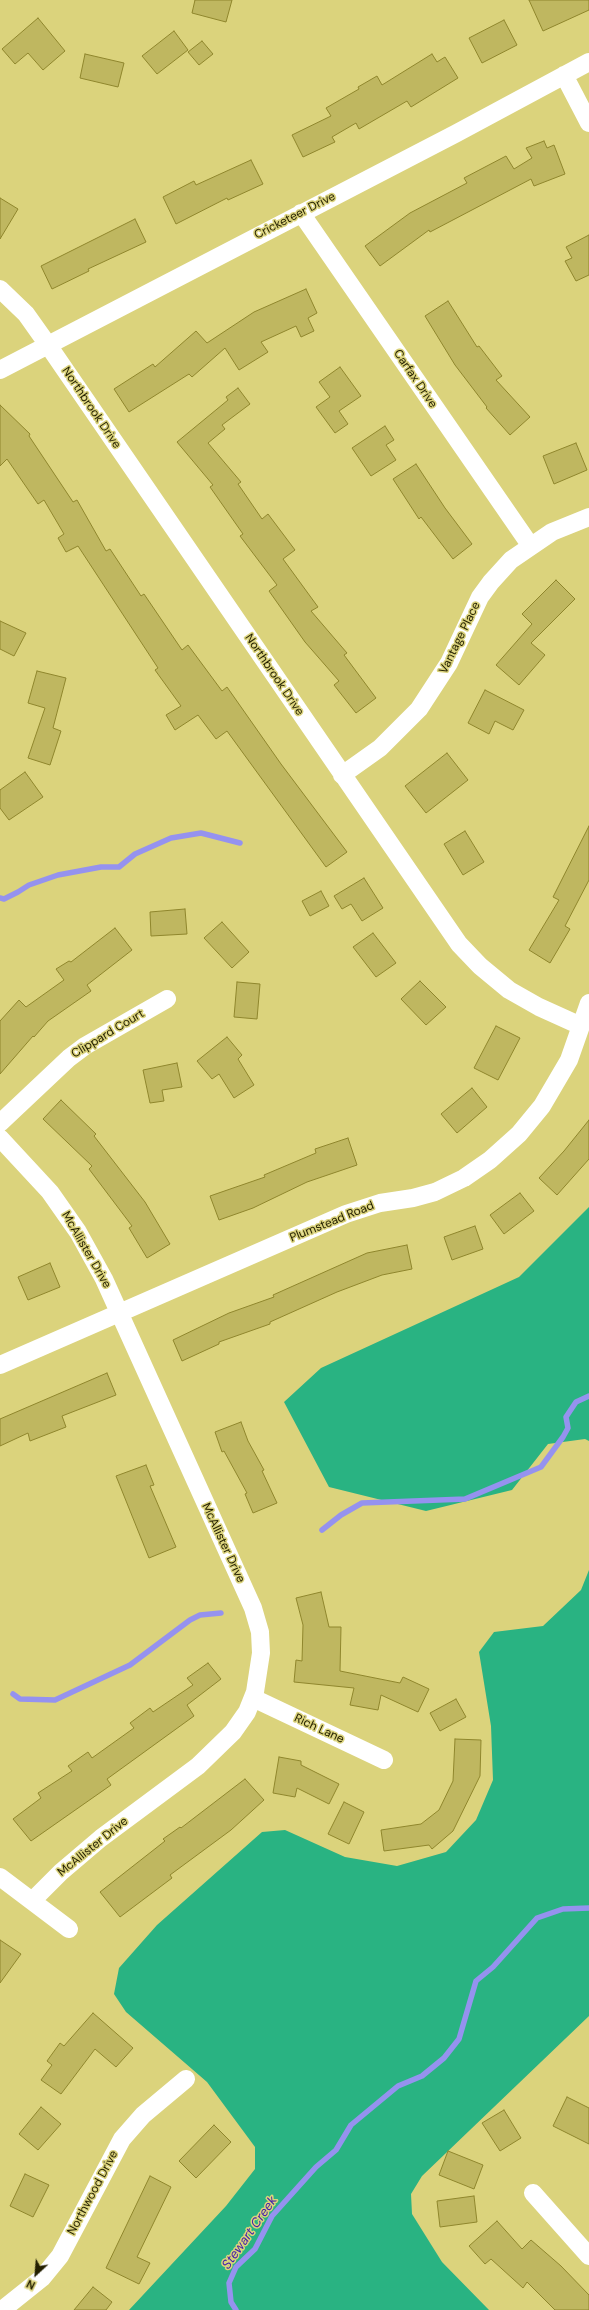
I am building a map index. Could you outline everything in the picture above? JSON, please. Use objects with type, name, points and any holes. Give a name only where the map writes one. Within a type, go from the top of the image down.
[{"type":"street","name":"Cricketeer Drive","points":[[0,370],[455,134],[589,62]]},
{"type":"street","points":[[564,75],[589,123]]},
{"type":"street","name":"Carfax Drive","points":[[301,213],[530,545]]},
{"type":"street","name":"Northbrook Drive","points":[[0,289],[26,314],[48,345],[459,944],[480,966],[509,990],[539,1007],[581,1026]]},
{"type":"street","name":"Vantage Place","points":[[342,775],[380,748],[419,709],[449,663],[480,597],[491,582],[511,560],[530,545],[552,532],[589,517]]},
{"type":"street","name":"Clippard Court","points":[[0,1123],[68,1058],[167,999]]},
{"type":"street","name":"Plumstead Road","points":[[0,1365],[346,1214],[380,1203],[427,1194],[464,1178],[490,1160],[519,1134],[542,1106],[569,1060],[589,1002]]},
{"type":"street","name":"McAllister Drive","points":[[0,1138],[50,1192],[78,1232],[104,1279],[253,1608],[260,1632],[261,1653],[260,1670],[253,1698],[247,1712],[233,1732],[218,1748],[149,1803],[101,1838],[61,1872],[32,1901]]},
{"type":"street","name":"Rich Lane","points":[[253,1698],[384,1760]]},
{"type":"street","points":[[0,1877],[69,1929]]},
{"type":"street","name":"Northwood Drive","points":[[2,2310],[42,2278],[60,2256],[122,2139],[143,2115],[186,2078]]},
{"type":"street","points":[[533,2194],[589,2256]]},
{"type":"green space","points":[[589,1207],[589,1441],[585,1439],[548,1444],[512,1490],[426,1511],[329,1487],[284,1402],[321,1368],[519,1277]]},
{"type":"green space","points":[[589,1570],[589,2016],[422,2176],[411,2194],[412,2214],[442,2262],[489,2310],[129,2310],[226,2206],[255,2169],[255,2147],[207,2082],[126,2012],[114,1994],[119,1968],[157,1925],[262,1832],[285,1830],[345,1857],[397,1866],[446,1852],[476,1820],[493,1780],[491,1726],[479,1652],[494,1632],[543,1626],[581,1590]]},
{"type":"building","points":[[195,0],[232,0],[226,22],[192,13]]},
{"type":"building","points":[[529,0],[589,0],[589,10],[543,31]]},
{"type":"building","points":[[38,18],[65,51],[43,70],[28,53],[15,64],[2,49]]},
{"type":"building","points":[[504,20],[517,45],[482,63],[469,38]]},
{"type":"building","points":[[174,31],[188,50],[157,74],[142,56]]},
{"type":"building","points":[[202,41],[213,54],[199,65],[188,52]]},
{"type":"building","points":[[85,54],[124,63],[118,87],[80,78]]},
{"type":"building","points":[[432,54],[437,62],[445,57],[458,78],[411,107],[407,101],[359,129],[356,123],[332,137],[335,142],[303,157],[292,135],[331,116],[326,108],[359,89],[358,87],[377,76],[382,85]]},
{"type":"building","points":[[544,141],[547,148],[554,145],[565,174],[534,186],[531,179],[430,232],[429,230],[380,266],[365,246],[410,213],[467,183],[464,178],[506,156],[514,169],[532,158],[526,148]]},
{"type":"building","points":[[251,160],[263,184],[228,200],[227,198],[176,224],[163,197],[194,181],[196,185]]},
{"type":"building","points":[[0,198],[18,209],[0,239]]},
{"type":"building","points":[[135,219],[146,242],[88,269],[89,271],[52,289],[41,266]]},
{"type":"building","points":[[589,235],[589,275],[576,281],[565,261],[572,258],[566,247]]},
{"type":"building","points":[[306,289],[317,313],[308,318],[314,331],[301,337],[296,326],[261,342],[268,352],[239,370],[225,348],[192,377],[189,374],[129,412],[114,389],[153,364],[155,367],[196,331],[207,343],[254,312]]},
{"type":"building","points":[[448,301],[477,347],[479,346],[502,376],[496,380],[530,417],[510,435],[486,408],[487,407],[455,365],[425,316]]},
{"type":"building","points":[[340,367],[361,396],[339,411],[348,424],[335,433],[316,407],[330,397],[319,382]]},
{"type":"building","points":[[238,388],[250,404],[222,425],[225,429],[208,443],[241,482],[238,484],[262,519],[268,514],[295,550],[283,559],[318,607],[311,611],[347,653],[344,655],[376,698],[356,713],[334,685],[339,681],[305,642],[269,591],[277,585],[240,536],[243,534],[210,487],[213,485],[177,442],[228,400],[226,397]]},
{"type":"building","points":[[0,405],[30,434],[29,436],[73,502],[77,500],[106,551],[110,549],[141,596],[144,594],[182,650],[188,645],[222,691],[227,687],[281,764],[347,852],[326,867],[227,731],[216,739],[198,715],[175,730],[166,715],[181,706],[155,670],[158,668],[78,546],[66,552],[58,538],[64,534],[44,500],[38,504],[7,459],[0,466]]},
{"type":"building","points":[[385,426],[394,440],[386,445],[396,460],[371,476],[352,448]]},
{"type":"building","points":[[576,443],[587,470],[554,484],[543,456]]},
{"type":"building","points":[[416,464],[445,508],[472,544],[453,559],[421,517],[419,519],[393,479]]},
{"type":"building","points":[[556,580],[575,599],[531,643],[545,655],[519,685],[496,665],[532,624],[522,614]]},
{"type":"building","points":[[0,621],[26,633],[14,656],[0,649]]},
{"type":"building","points":[[37,671],[66,678],[53,728],[61,731],[50,765],[28,758],[45,708],[28,703]]},
{"type":"building","points":[[485,690],[524,710],[513,730],[495,721],[489,734],[468,723]]},
{"type":"building","points":[[447,753],[468,780],[426,813],[405,786]]},
{"type":"building","points":[[25,772],[43,797],[9,820],[0,808],[0,790]]},
{"type":"building","points":[[589,826],[589,880],[565,926],[570,929],[550,963],[529,950],[559,900],[553,897]]},
{"type":"building","points":[[465,831],[484,862],[463,875],[444,844]]},
{"type":"building","points":[[364,878],[383,908],[362,921],[351,904],[342,909],[334,896]]},
{"type":"building","points":[[321,891],[329,906],[310,916],[302,901]]},
{"type":"building","points":[[185,909],[187,934],[151,936],[150,912]]},
{"type":"building","points":[[222,922],[249,952],[232,968],[204,938]]},
{"type":"building","points":[[115,928],[132,950],[87,985],[91,991],[48,1021],[0,1074],[0,1021],[19,1000],[26,1007],[64,980],[56,969],[69,961],[71,962]]},
{"type":"building","points":[[373,933],[396,963],[376,977],[353,947]]},
{"type":"building","points":[[420,981],[446,1007],[426,1025],[401,999]]},
{"type":"building","points":[[237,982],[260,984],[257,1019],[234,1017]]},
{"type":"building","points":[[496,1026],[520,1038],[498,1080],[474,1068]]},
{"type":"building","points":[[227,1037],[242,1055],[238,1059],[254,1085],[234,1098],[219,1074],[212,1079],[197,1061]]},
{"type":"building","points":[[177,1063],[182,1087],[162,1090],[164,1101],[150,1103],[143,1070]]},
{"type":"building","points":[[472,1088],[487,1107],[457,1133],[441,1114]]},
{"type":"building","points":[[61,1100],[96,1134],[94,1136],[145,1202],[170,1244],[147,1258],[129,1228],[132,1226],[89,1169],[92,1166],[43,1119]]},
{"type":"building","points":[[589,1120],[589,1159],[557,1195],[539,1178],[564,1151]]},
{"type":"building","points":[[348,1138],[357,1165],[307,1182],[253,1208],[219,1220],[210,1196],[265,1177],[264,1175],[316,1153],[315,1149]]},
{"type":"building","points":[[520,1193],[534,1211],[504,1234],[490,1215]]},
{"type":"building","points":[[475,1226],[483,1249],[452,1260],[444,1237]]},
{"type":"building","points":[[407,1245],[412,1269],[382,1275],[337,1292],[270,1322],[270,1324],[219,1342],[219,1344],[182,1361],[173,1340],[229,1313],[274,1297],[273,1295],[367,1253]]},
{"type":"building","points":[[50,1263],[60,1287],[28,1300],[18,1277]]},
{"type":"building","points":[[107,1373],[116,1395],[62,1416],[66,1427],[30,1441],[28,1433],[0,1446],[0,1419]]},
{"type":"building","points":[[241,1422],[248,1441],[264,1470],[262,1471],[277,1503],[253,1513],[245,1494],[247,1493],[224,1451],[222,1452],[215,1432]]},
{"type":"building","points":[[146,1465],[154,1485],[150,1486],[176,1547],[149,1558],[116,1476]]},
{"type":"building","points":[[321,1592],[329,1627],[341,1627],[340,1671],[400,1683],[403,1677],[429,1689],[418,1712],[381,1695],[378,1710],[350,1705],[354,1688],[294,1682],[296,1660],[302,1661],[303,1625],[296,1598]]},
{"type":"building","points":[[208,1663],[221,1679],[187,1705],[194,1716],[107,1779],[111,1785],[31,1841],[13,1819],[41,1798],[38,1793],[72,1771],[68,1766],[88,1752],[92,1758],[134,1728],[130,1723],[150,1708],[153,1712],[193,1685],[187,1678]]},
{"type":"building","points":[[456,1699],[466,1717],[440,1731],[430,1713]]},
{"type":"building","points":[[455,1739],[481,1740],[480,1776],[453,1831],[432,1849],[429,1845],[384,1851],[381,1830],[421,1824],[439,1810],[453,1781]]},
{"type":"building","points":[[279,1757],[301,1761],[301,1765],[339,1784],[329,1804],[297,1788],[295,1797],[273,1793]]},
{"type":"building","points":[[245,1779],[264,1800],[231,1830],[170,1875],[172,1878],[120,1917],[100,1892],[165,1841],[163,1839],[180,1827],[181,1828]]},
{"type":"building","points":[[344,1802],[364,1812],[349,1844],[328,1834]]},
{"type":"building","points":[[0,1940],[21,1954],[0,1983]]},
{"type":"building","points":[[93,2013],[133,2048],[116,2067],[95,2049],[61,2094],[41,2080],[52,2065],[47,2061],[60,2043],[64,2046]]},
{"type":"building","points":[[567,2097],[589,2108],[589,2144],[553,2126]]},
{"type":"building","points":[[41,2107],[61,2124],[38,2150],[19,2134]]},
{"type":"building","points":[[504,2110],[521,2138],[500,2151],[482,2123]]},
{"type":"building","points":[[214,2125],[231,2142],[196,2178],[179,2161]]},
{"type":"building","points":[[448,2151],[483,2165],[474,2189],[439,2175]]},
{"type":"building","points":[[25,2174],[49,2185],[33,2217],[10,2206]]},
{"type":"building","points":[[150,2176],[171,2187],[137,2257],[150,2263],[139,2284],[106,2268]]},
{"type":"building","points":[[474,2196],[477,2222],[440,2227],[437,2201]]},
{"type":"building","points":[[497,2221],[522,2249],[531,2240],[561,2266],[589,2295],[589,2310],[555,2310],[527,2282],[523,2288],[491,2259],[485,2264],[469,2246]]},
{"type":"building","points":[[93,2287],[112,2302],[106,2310],[74,2310]]},
{"type":"waterway","points":[[0,898],[4,899],[29,885],[58,875],[101,867],[119,867],[135,854],[171,838],[201,833],[240,843]]},
{"type":"waterway","points":[[322,1530],[341,1515],[362,1503],[465,1499],[541,1467],[568,1428],[566,1417],[576,1402],[589,1396]]},
{"type":"waterway","points":[[13,1694],[20,1699],[55,1700],[130,1665],[190,1620],[200,1615],[221,1613]]},
{"type":"waterway","name":"Stewart Creek","points":[[236,2310],[231,2302],[229,2283],[236,2267],[255,2249],[272,2216],[316,2167],[336,2150],[351,2125],[398,2086],[422,2076],[444,2058],[459,2039],[476,1981],[493,1967],[537,1918],[563,1909],[589,1908]]}]
